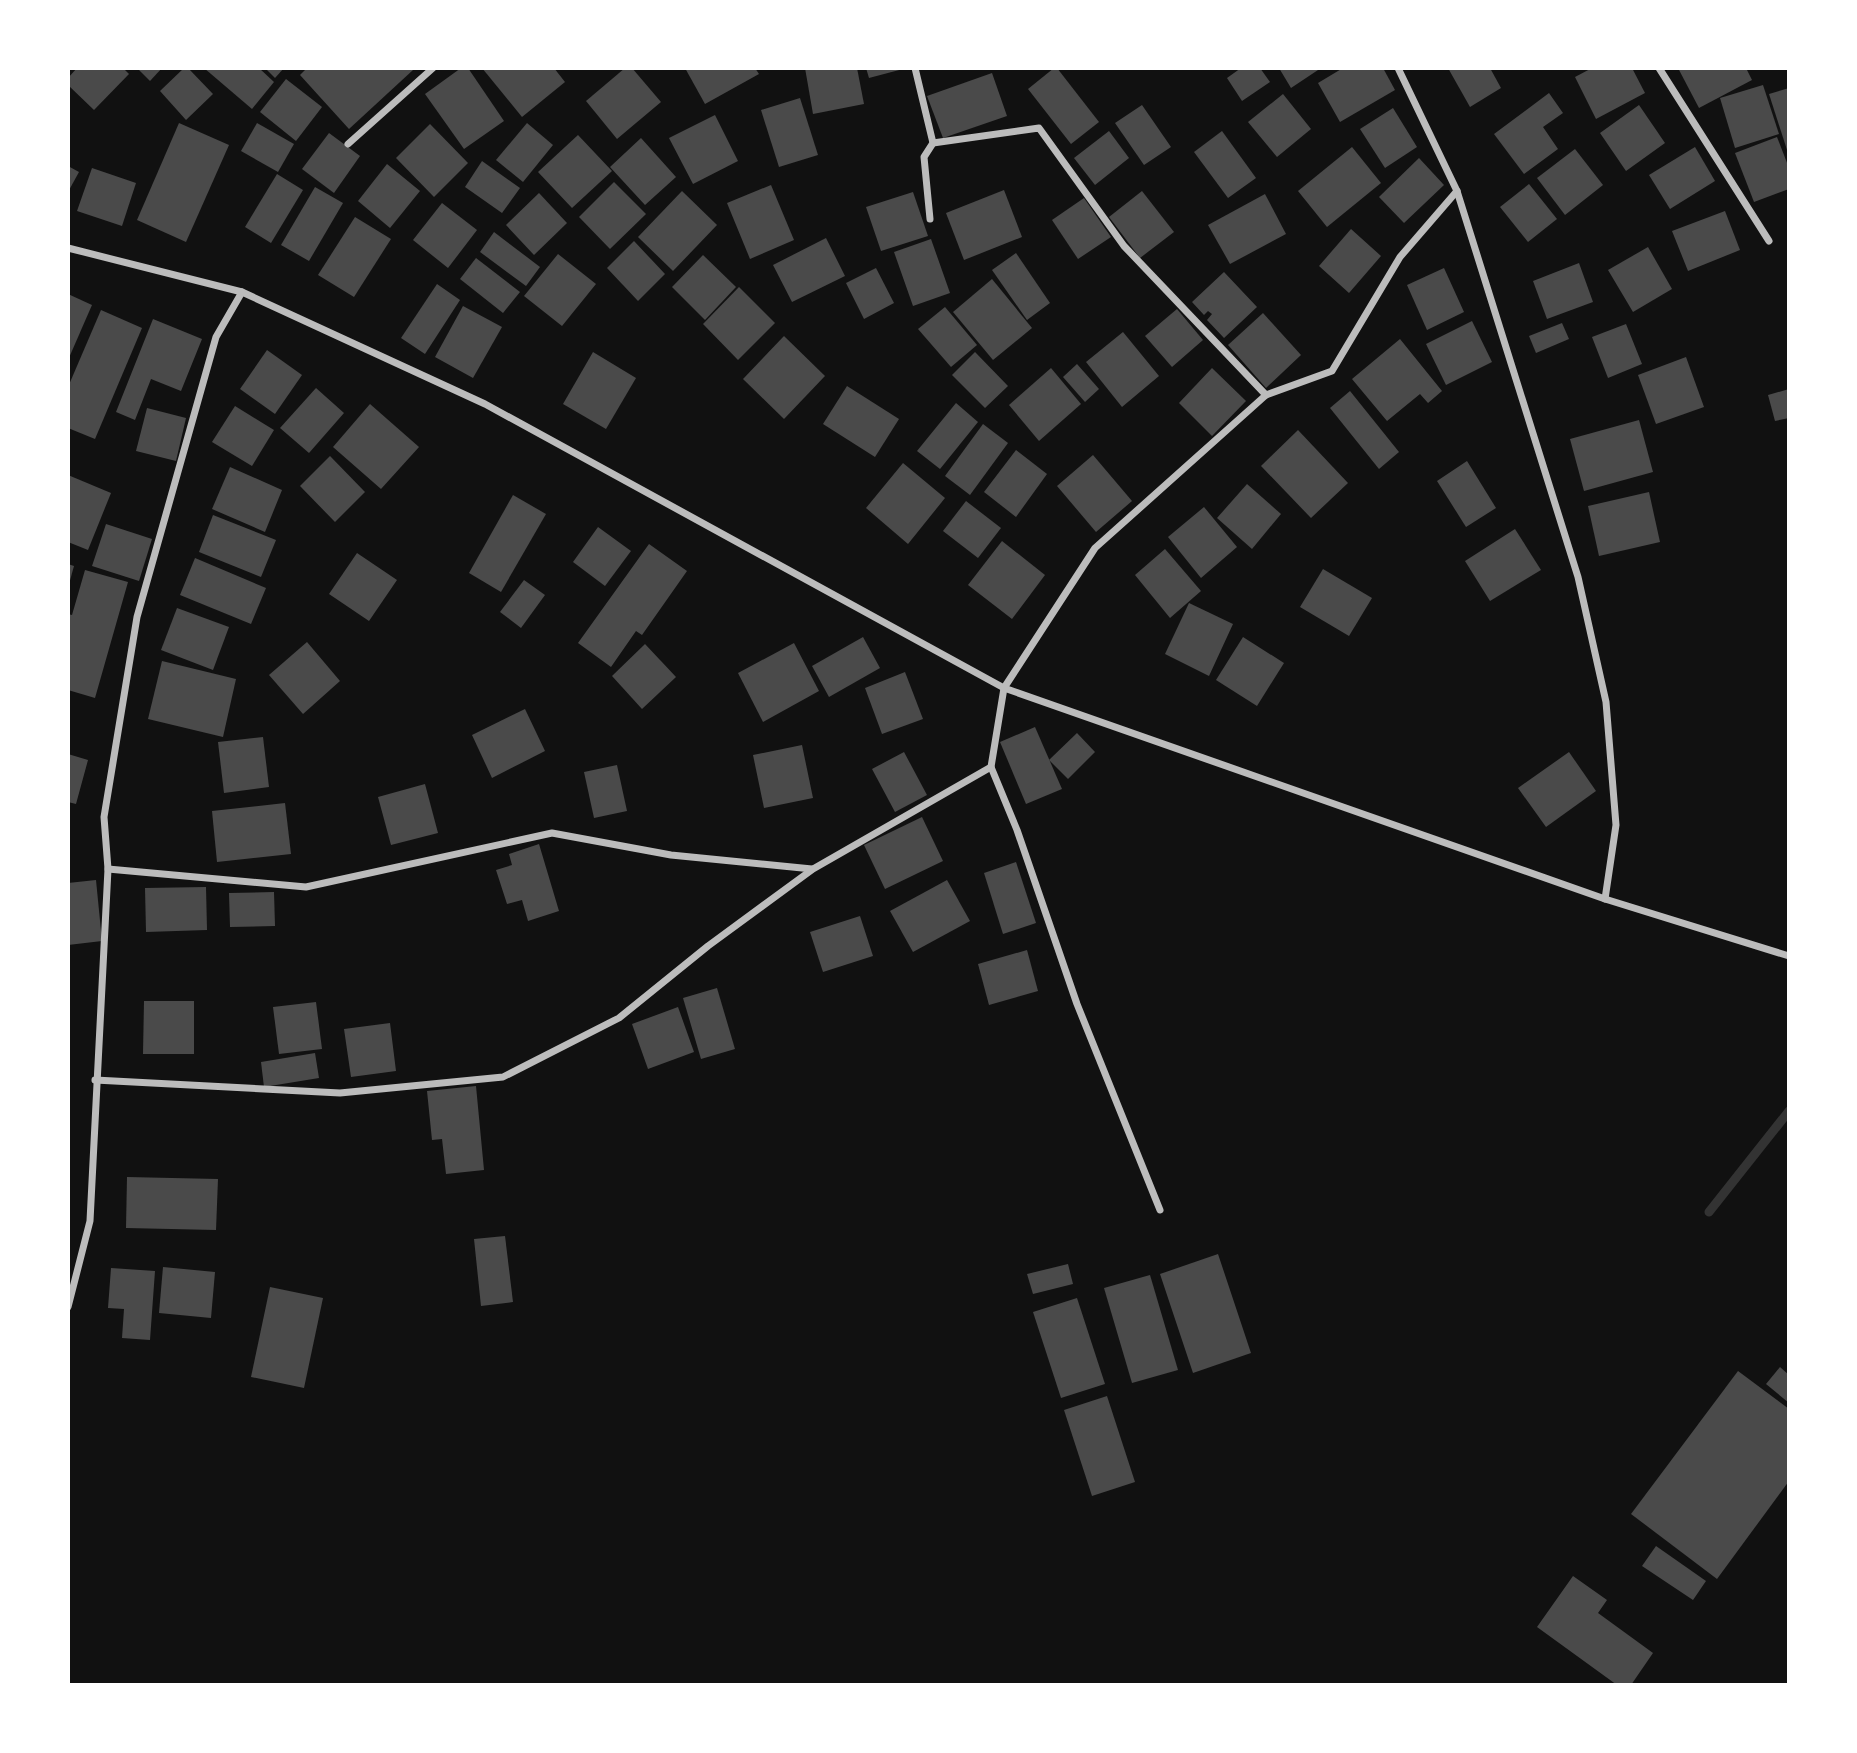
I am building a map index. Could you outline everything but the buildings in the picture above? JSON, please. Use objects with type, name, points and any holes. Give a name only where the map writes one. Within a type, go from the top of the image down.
[{"type":"street","points":[[348,144],[433,68]]},
{"type":"street","points":[[915,68],[933,143],[924,157],[930,219]]},
{"type":"street","points":[[1398,68],[1457,191],[1578,577],[1606,702],[1616,825],[1605,899]]},
{"type":"street","points":[[1659,68],[1769,242]]},
{"type":"street","points":[[933,143],[1039,128],[1124,246],[1266,395]]},
{"type":"street","points":[[1160,1210],[1077,1004],[1017,830],[991,767],[1004,688],[1095,548],[1266,395],[1332,371],[1400,257],[1457,191]]},
{"type":"street","points":[[68,248],[242,292],[485,404],[1004,688],[1605,899],[1789,956]]},
{"type":"street","points":[[68,1307],[89,1221],[108,869],[104,817],[137,617],[216,337],[242,292]]},
{"type":"street","points":[[95,1080],[340,1093],[503,1077],[619,1018],[708,946],[813,869],[991,767]]},
{"type":"street","points":[[108,869],[306,887],[552,833],[671,855],[813,869]]},
{"type":"waterway","points":[[1709,1212],[1789,1111]]}]
